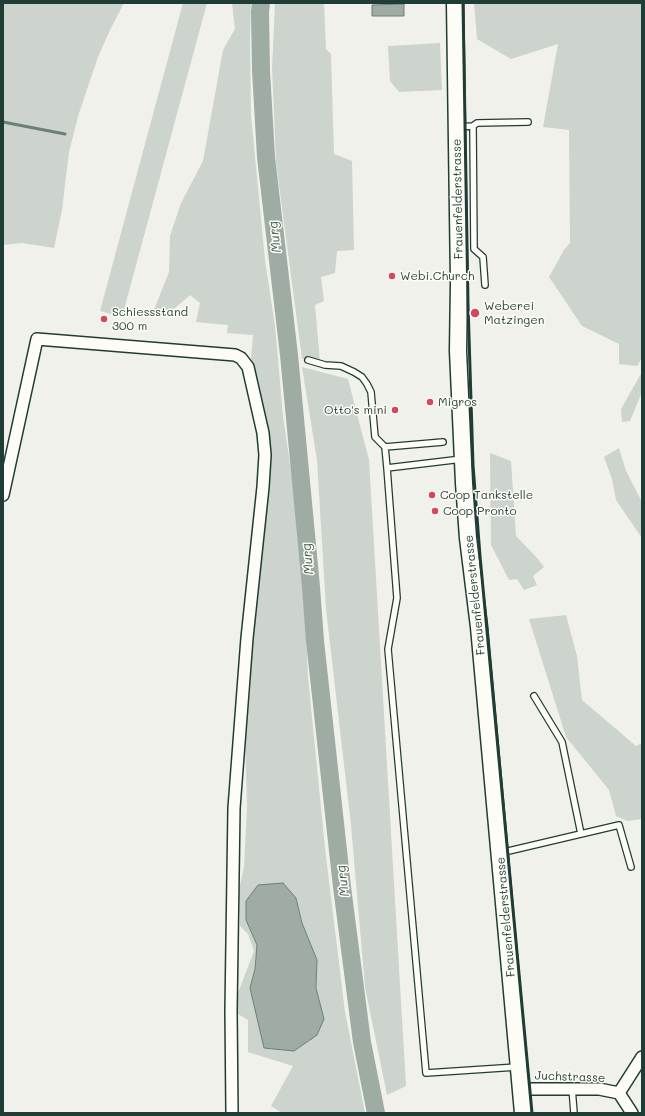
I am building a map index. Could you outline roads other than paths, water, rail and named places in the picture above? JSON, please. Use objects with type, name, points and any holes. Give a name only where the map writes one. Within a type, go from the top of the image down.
[{"type":"main road","name":"Frauenfelderstrasse","points":[[455,3],[465,127],[458,352],[462,459],[468,538],[477,614],[500,853],[523,1113]]},
{"type":"street","points":[[3,494],[37,339],[224,351],[241,358],[248,367],[263,433],[265,455],[247,638],[234,808],[232,1113]]},
{"type":"street","points":[[619,1093],[642,1057]]},
{"type":"street","name":"Juchstrasse","points":[[521,1089],[599,1089],[619,1093],[632,1113]]},
{"type":"lane","points":[[485,285],[483,257],[474,249],[465,127],[477,123],[528,122]]},
{"type":"lane","points":[[308,360],[326,365],[341,366],[362,377],[371,392],[375,437],[385,447],[398,598],[388,649],[426,1073],[519,1067]]},
{"type":"lane","points":[[385,447],[443,442]]},
{"type":"lane","points":[[387,468],[462,459]]},
{"type":"lane","points":[[534,696],[562,742],[581,834]]},
{"type":"lane","points":[[500,853],[619,825],[631,867]]},
{"type":"lane","points":[[572,1088],[574,1113]]},
{"type":"waterway","name":"Murg","points":[[261,3],[261,71],[266,157],[289,355],[315,641],[342,887],[362,1042],[376,1113]]},
{"type":"waterway","points":[[3,122],[65,134]]},
{"type":"railway","points":[[463,3],[468,304],[473,465],[480,556],[532,1113]]},
{"type":"place","name":"Webi.Church","points":[[392,276]]},
{"type":"place","name":"Weberei Matzingen","points":[[475,313]]},
{"type":"place","name":"Schiessstand 300 m","points":[[104,319]]},
{"type":"place","name":"Migros","points":[[430,402]]},
{"type":"place","name":"Otto's mini","points":[[395,410]]},
{"type":"place","name":"Coop Tankstelle","points":[[432,495]]},
{"type":"place","name":"Coop Pronto","points":[[435,511]]}]
